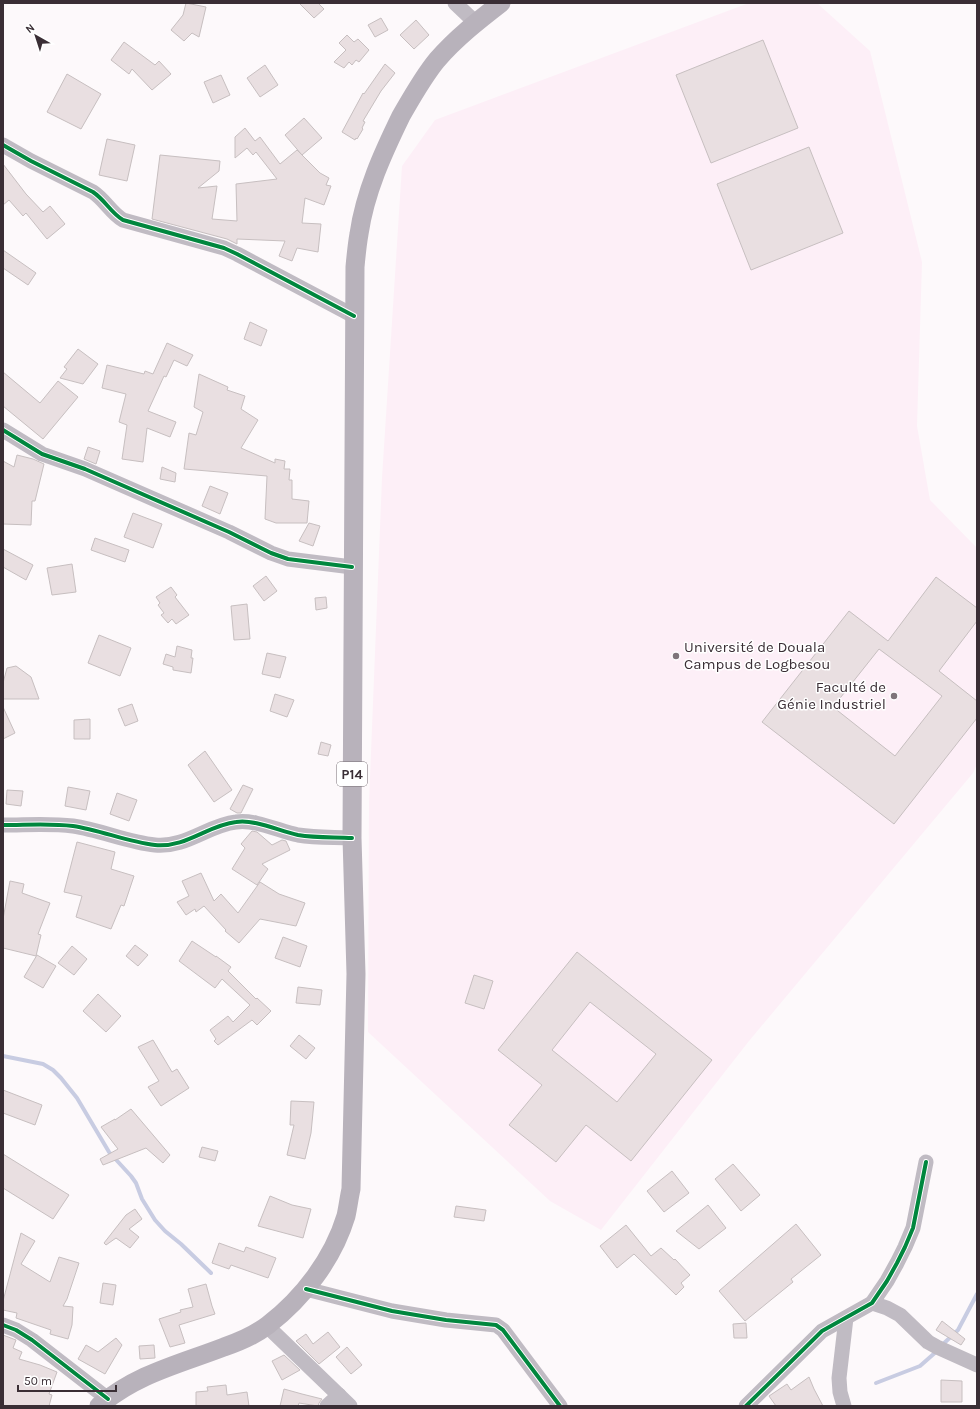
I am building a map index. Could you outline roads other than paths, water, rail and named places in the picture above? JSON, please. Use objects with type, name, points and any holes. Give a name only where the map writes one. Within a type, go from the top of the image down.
[{"type":"main road","name":"P14","points":[[103,1402],[130,1384],[154,1372],[225,1347],[246,1338],[267,1326],[287,1309],[306,1289],[335,1242],[346,1216],[351,1189],[356,974],[352,838],[352,689],[354,627],[352,567],[355,267],[359,232],[367,198],[378,166],[392,134],[422,80],[437,60],[461,36],[501,3]]},
{"type":"street","points":[[455,3],[476,23]]},
{"type":"street","points":[[3,146],[93,192],[123,220],[224,248],[354,316]]},
{"type":"street","points":[[3,430],[42,454],[85,469],[222,528],[271,553],[288,559],[352,567]]},
{"type":"street","points":[[3,825],[56,824],[73,826],[156,845],[183,842],[226,824],[244,821],[315,837],[352,838]]},
{"type":"street","points":[[746,1406],[822,1331],[830,1325],[846,1318],[872,1303],[897,1263],[912,1228],[926,1162]]},
{"type":"street","points":[[306,1289],[392,1311],[496,1326],[503,1330],[560,1406]]},
{"type":"street","points":[[872,1303],[887,1308],[900,1315],[928,1342],[977,1365]]},
{"type":"street","points":[[844,1406],[840,1392],[839,1378],[846,1318]]},
{"type":"street","points":[[3,1326],[16,1330],[32,1340],[103,1402]]},
{"type":"street","points":[[267,1326],[350,1406]]},
{"type":"street","points":[[327,1406],[339,1395]]},
{"type":"waterway","points":[[3,1056],[43,1064],[53,1070],[61,1078],[77,1098],[109,1152],[136,1183],[142,1199],[155,1220],[211,1273]]},
{"type":"waterway","points":[[941,1346],[958,1330],[977,1294]]},
{"type":"waterway","points":[[876,1383],[920,1366],[937,1351]]},
{"type":"place","name":"Université de Douala Campus de Logbesou","points":[[676,656]]},
{"type":"place","name":"Faculté de Génie Industriel","points":[[894,696]]}]
